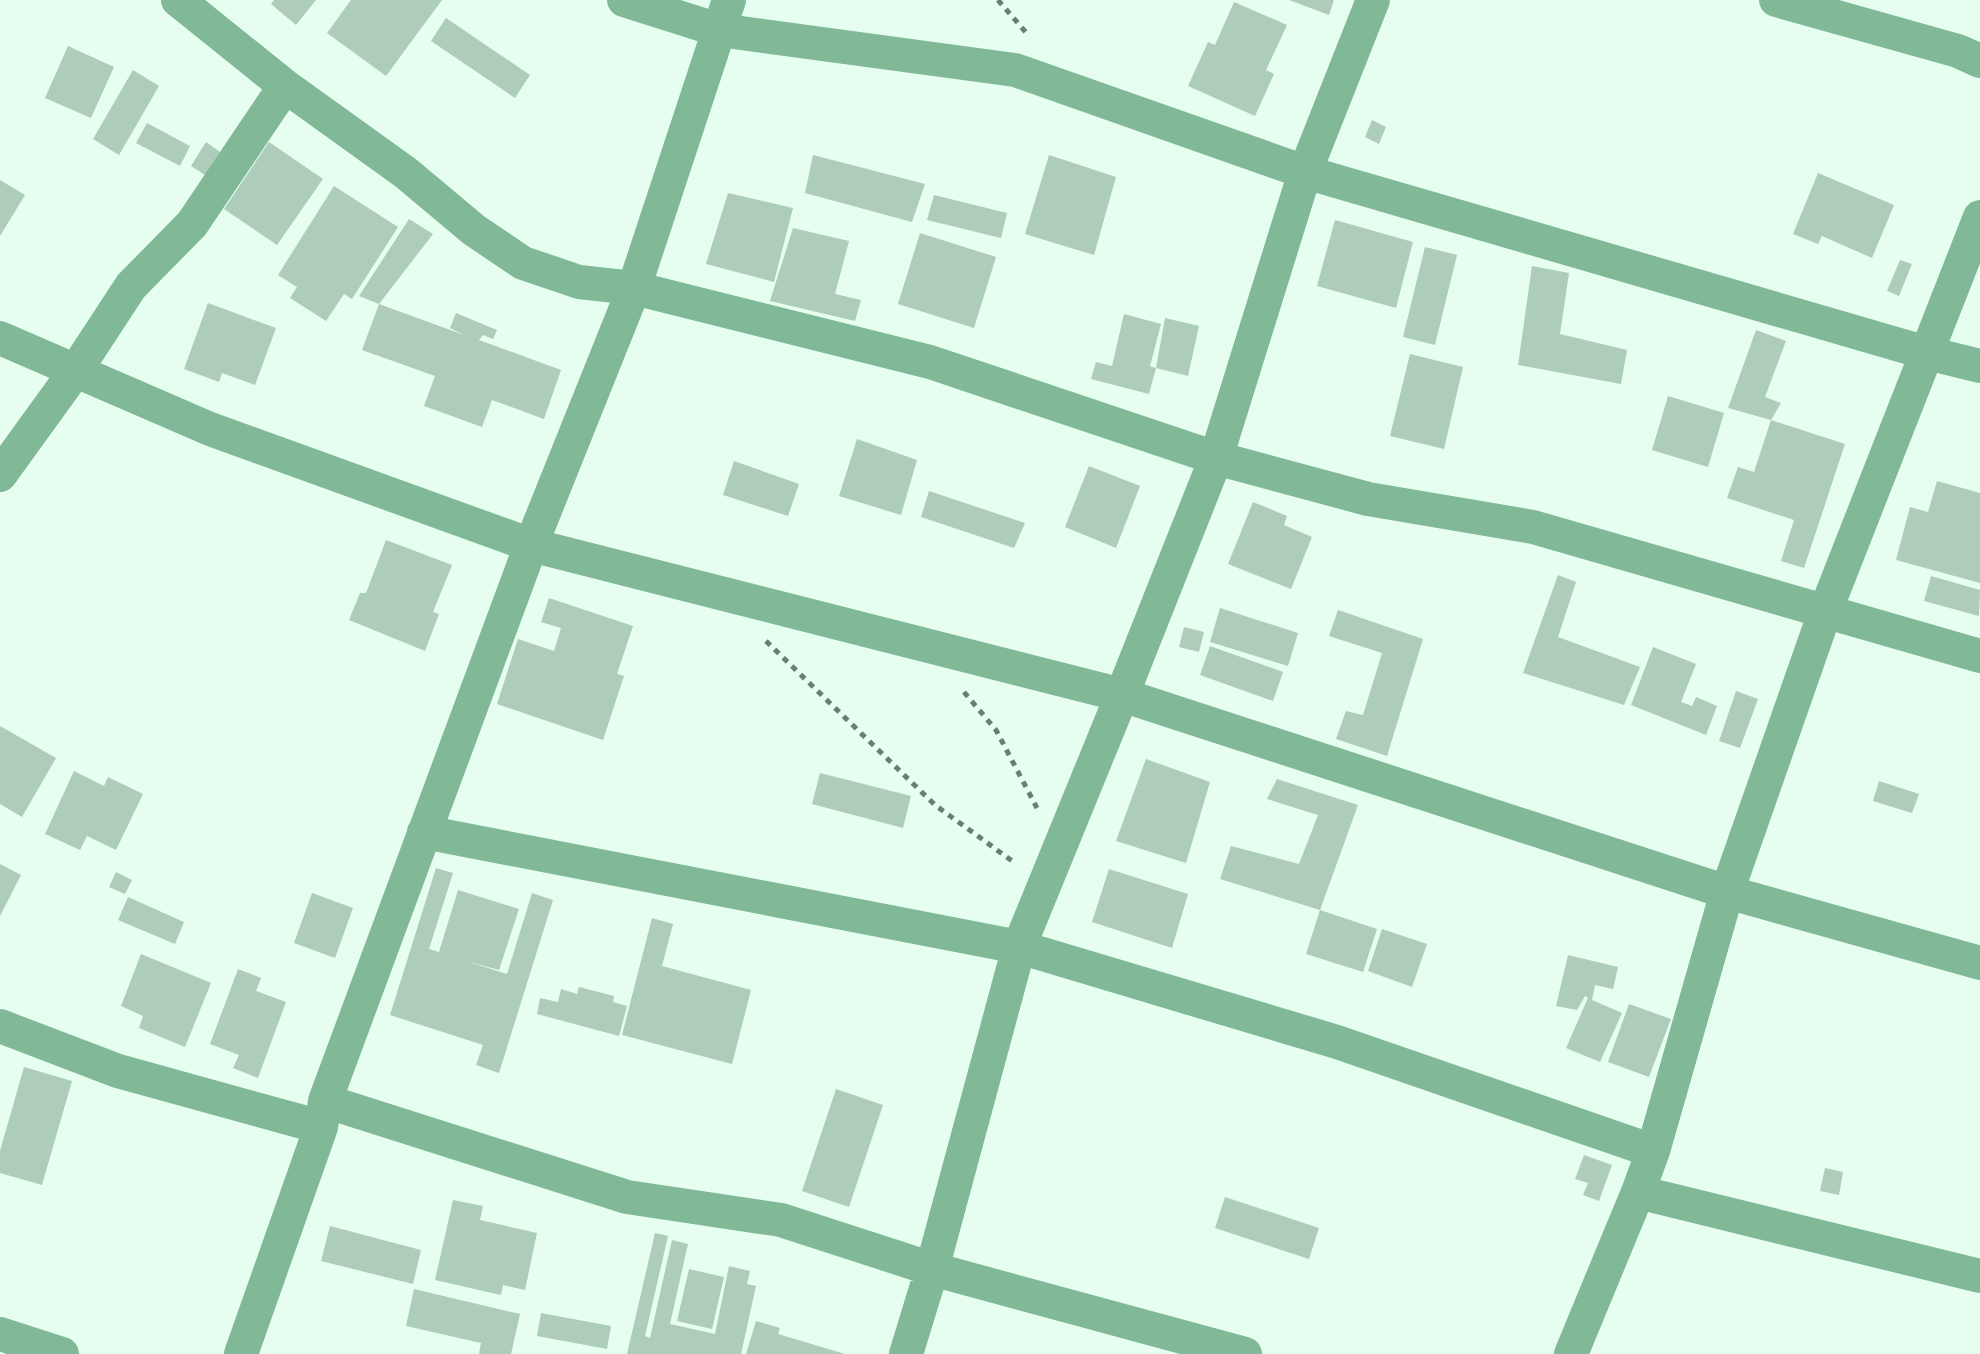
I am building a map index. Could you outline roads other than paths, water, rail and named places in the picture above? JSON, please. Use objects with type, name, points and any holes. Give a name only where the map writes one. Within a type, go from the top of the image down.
[{"type":"street","points":[[178,0],[285,86],[406,173],[474,230],[523,263],[579,282],[634,288],[930,362],[1216,458],[1368,499],[1533,527],[1980,656]]},
{"type":"street","points":[[624,0],[724,15],[1015,70],[1305,172],[1980,366]]},
{"type":"street","points":[[906,1354],[1019,947],[1216,458],[1305,172],[1373,0]]},
{"type":"street","points":[[1776,0],[1958,51],[1980,61]]},
{"type":"street","points":[[241,1354],[424,832],[531,545],[634,288],[724,15]]},
{"type":"street","points":[[0,475],[76,370],[131,286],[192,224],[285,86]]},
{"type":"street","points":[[1571,1354],[1653,1151],[1727,892],[1825,612],[1980,217]]},
{"type":"street","points":[[0,338],[210,429],[531,545],[1122,695],[1727,892],[1980,963]]},
{"type":"street","points":[[424,832],[1019,947],[1337,1042],[1653,1151]]},
{"type":"street","points":[[0,1026],[118,1071],[323,1114],[627,1197],[781,1220],[932,1269],[1245,1354]]},
{"type":"street","points":[[1638,1192],[1980,1276]]},
{"type":"street","points":[[0,1334],[62,1354]]}]
